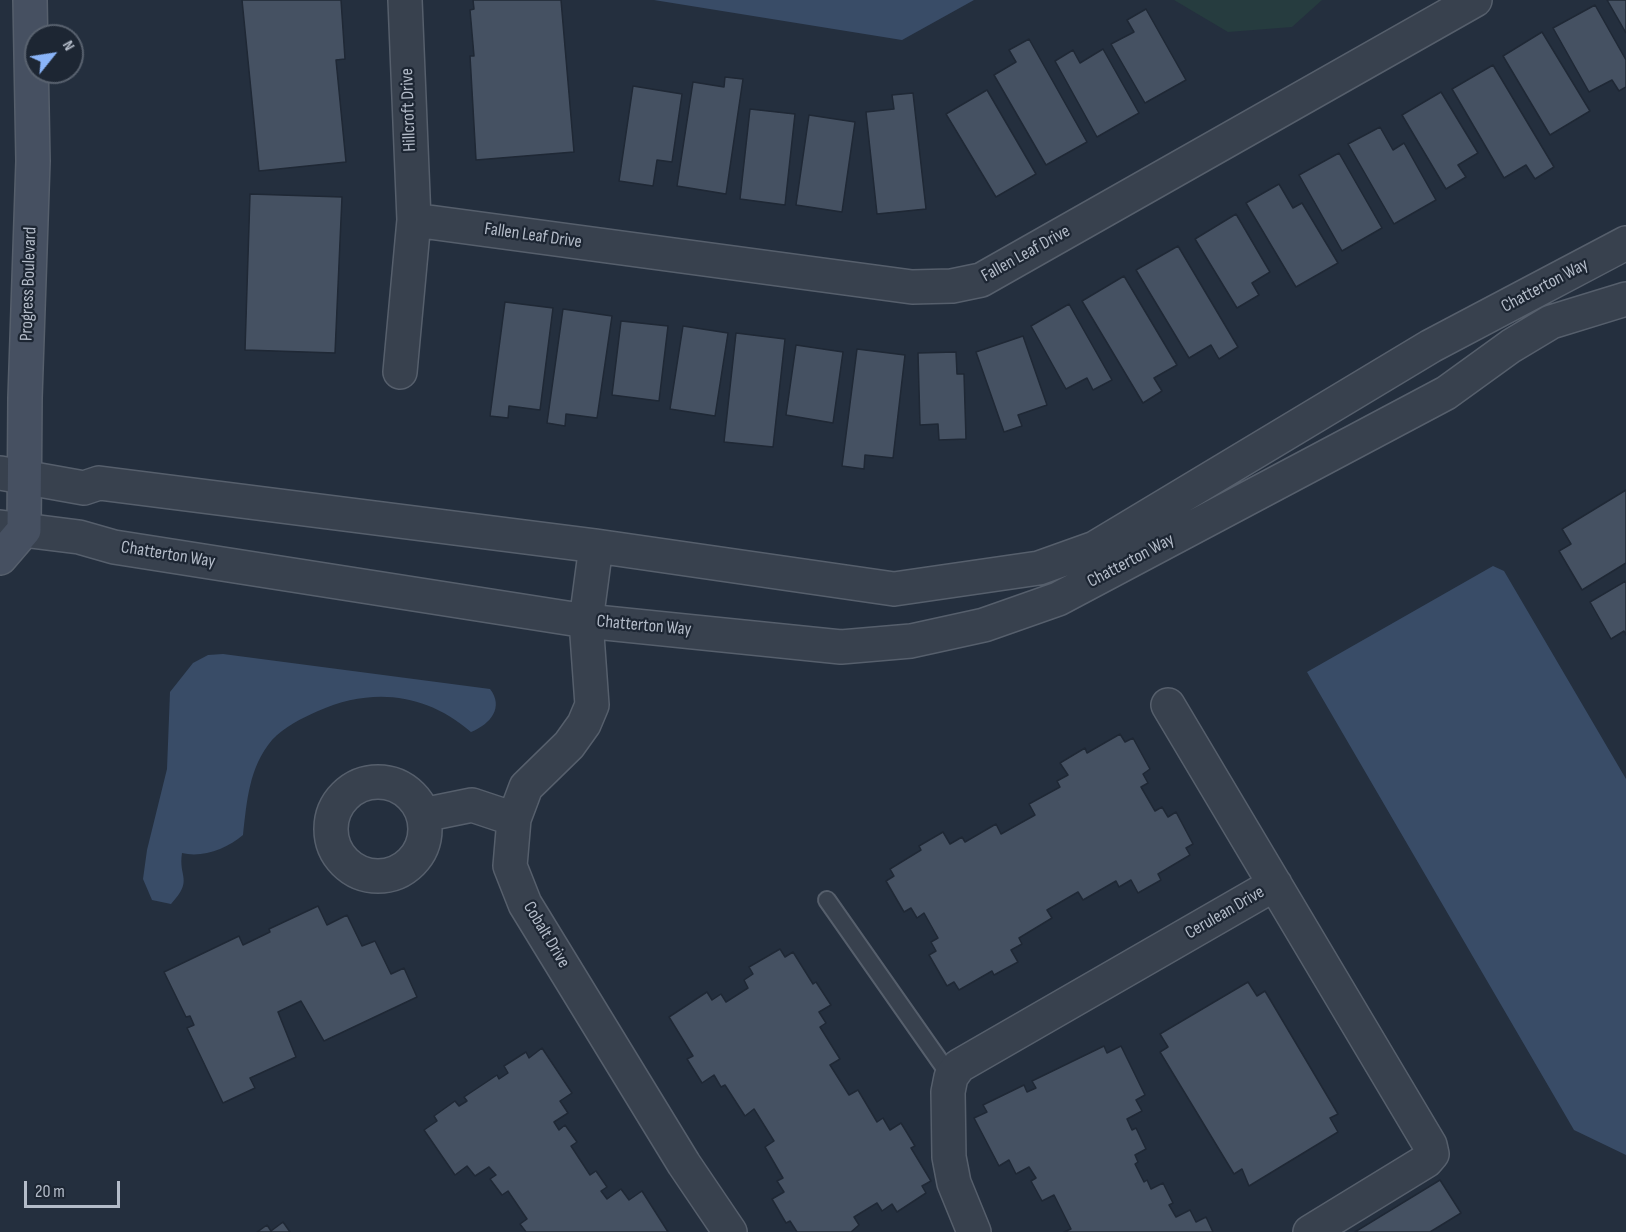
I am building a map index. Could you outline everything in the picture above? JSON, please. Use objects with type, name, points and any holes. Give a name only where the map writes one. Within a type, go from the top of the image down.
[{"type":"main road","name":"Progress Boulevard","points":[[12,528],[12,475],[33,161],[30,0]]},
{"type":"main road","points":[[0,558],[12,528]]},
{"type":"street","name":"Hillcroft Drive","points":[[400,372],[414,220],[405,0]]},
{"type":"street","name":"Fallen Leaf Drive","points":[[414,220],[912,287],[952,286],[981,280],[1476,0]]},
{"type":"street","name":"Chatterton Way","points":[[12,475],[84,488],[99,483],[596,546],[894,590],[1039,568],[1095,548],[1400,363],[1626,243]]},
{"type":"street","name":"Chatterton Way","points":[[12,528],[79,537],[114,547],[586,621],[841,646],[910,641],[984,625],[1058,599],[1446,393],[1511,346],[1551,322],[1626,299]]},
{"type":"street","name":"Chatterton Way","points":[[586,621],[596,546]]},
{"type":"street","name":"Cobalt Drive","points":[[586,621],[592,705],[584,724],[569,745],[526,787],[514,819],[510,866],[525,903],[684,1164],[730,1232]]},
{"type":"street","points":[[1168,705],[1275,884]]},
{"type":"street","points":[[423,815],[472,805],[514,819]]},
{"type":"street","name":"Cerulean Drive","points":[[951,1077],[959,1066],[1275,884],[1430,1145],[1432,1154],[1426,1161],[1310,1232]]},
{"type":"street","points":[[951,1077],[948,1092],[949,1157],[954,1182],[974,1232]]},
{"type":"lane","points":[[827,900],[951,1077]]},
{"type":"green space","points":[[1174,0],[1322,0],[1292,27],[1228,32]]},
{"type":"water","points":[[654,0],[974,0],[902,40]]},
{"type":"water","points":[[1493,566],[1504,571],[1626,779],[1626,1155],[1574,1130],[1307,672]]},
{"type":"water","points":[[223,654],[490,689],[496,702],[495,708],[489,720],[471,732],[436,709],[398,698],[378,697],[338,703],[300,720],[272,740],[258,761],[250,785],[243,835],[214,851],[198,854],[182,853],[184,883],[178,896],[171,904],[152,900],[143,879],[147,850],[167,769],[170,692],[193,663],[208,655]]},
{"type":"building","points":[[242,0],[341,0],[345,59],[336,60],[346,162],[259,171]]},
{"type":"building","points":[[473,0],[561,0],[574,152],[476,160],[470,56],[474,56],[470,10],[474,9]]},
{"type":"building","points":[[1607,0],[1626,0],[1626,33]]},
{"type":"building","points":[[1595,5],[1626,60],[1626,87],[1619,91],[1612,80],[1589,92],[1553,28]]},
{"type":"building","points":[[1146,9],[1186,80],[1145,103],[1111,44],[1134,32],[1127,20]]},
{"type":"building","points":[[1542,32],[1590,111],[1550,135],[1503,56]]},
{"type":"building","points":[[1029,39],[1087,142],[1046,165],[994,75],[1016,62],[1009,50]]},
{"type":"building","points":[[1103,49],[1139,113],[1097,137],[1055,61],[1073,50],[1080,63]]},
{"type":"building","points":[[1493,65],[1554,167],[1535,179],[1526,165],[1504,178],[1452,89]]},
{"type":"building","points":[[725,77],[743,79],[726,194],[677,186],[693,82],[724,87]]},
{"type":"building","points":[[633,86],[682,94],[672,162],[657,160],[653,186],[619,181]]},
{"type":"building","points":[[987,90],[1036,174],[996,197],[946,114]]},
{"type":"building","points":[[1441,92],[1478,153],[1458,165],[1466,177],[1446,189],[1402,115]]},
{"type":"building","points":[[913,93],[926,209],[877,214],[866,112],[894,109],[892,95]]},
{"type":"building","points":[[750,109],[795,114],[785,205],[740,199]]},
{"type":"building","points":[[809,115],[855,122],[842,212],[796,205]]},
{"type":"building","points":[[1380,127],[1393,150],[1404,143],[1436,200],[1394,224],[1348,144]]},
{"type":"building","points":[[1339,153],[1382,228],[1342,251],[1299,175]]},
{"type":"building","points":[[1279,184],[1293,208],[1302,203],[1338,263],[1296,287],[1246,203]]},
{"type":"building","points":[[250,194],[342,197],[335,353],[245,350]]},
{"type":"building","points":[[1236,214],[1270,272],[1252,283],[1259,295],[1237,308],[1195,239]]},
{"type":"building","points":[[1178,246],[1238,347],[1219,359],[1211,345],[1189,358],[1136,270]]},
{"type":"building","points":[[1124,276],[1177,365],[1154,378],[1162,391],[1143,403],[1082,301]]},
{"type":"building","points":[[505,302],[553,308],[540,410],[509,406],[508,418],[490,416]]},
{"type":"building","points":[[1069,304],[1112,380],[1093,390],[1087,378],[1066,389],[1031,326]]},
{"type":"building","points":[[563,309],[612,316],[597,418],[566,414],[565,426],[547,423]]},
{"type":"building","points":[[621,321],[668,326],[659,401],[612,395]]},
{"type":"building","points":[[683,326],[728,333],[715,416],[670,409]]},
{"type":"building","points":[[736,333],[785,339],[773,447],[724,442]]},
{"type":"building","points":[[1023,336],[1047,405],[1018,415],[1022,426],[1004,432],[976,352]]},
{"type":"building","points":[[796,345],[843,352],[833,423],[786,415]]},
{"type":"building","points":[[857,349],[905,355],[893,458],[865,455],[864,469],[842,466]]},
{"type":"building","points":[[956,352],[957,374],[964,374],[966,439],[939,440],[938,424],[920,425],[918,353]]},
{"type":"building","points":[[1626,490],[1626,563],[1582,590],[1559,551],[1571,544],[1562,529]]},
{"type":"building","points":[[1626,581],[1626,635],[1624,631],[1611,639],[1590,602]]},
{"type":"building","points":[[1120,734],[1125,742],[1133,738],[1150,769],[1143,774],[1148,783],[1141,787],[1155,811],[1162,807],[1168,817],[1176,812],[1193,844],[1186,848],[1190,855],[1158,874],[1161,880],[1138,893],[1131,880],[1119,887],[1116,881],[1083,900],[1078,892],[1047,910],[1052,918],[1019,938],[1022,944],[1011,950],[1018,962],[994,975],[992,971],[959,990],[954,982],[947,986],[929,955],[936,951],[931,942],[938,938],[924,913],[917,918],[911,908],[904,912],[886,881],[894,876],[890,869],[921,850],[919,846],[943,832],[950,844],[962,837],[965,842],[996,824],[1001,834],[1035,815],[1029,804],[1060,787],[1057,781],[1068,775],[1060,763],[1085,748],[1087,753]]},
{"type":"building","points":[[318,906],[327,925],[347,915],[362,946],[375,941],[391,974],[404,968],[417,997],[324,1041],[301,1001],[278,1012],[296,1057],[250,1078],[255,1088],[223,1103],[187,1028],[194,1025],[190,1016],[186,1017],[164,972],[239,936],[243,945],[270,932],[269,929]]},
{"type":"building","points":[[780,949],[785,957],[793,952],[813,984],[816,982],[831,1005],[819,1012],[826,1023],[820,1027],[840,1059],[830,1065],[849,1095],[858,1090],[877,1122],[883,1118],[890,1130],[901,1123],[915,1146],[911,1148],[931,1181],[922,1186],[926,1193],[897,1212],[892,1204],[882,1211],[877,1203],[854,1217],[859,1225],[851,1232],[797,1232],[790,1221],[786,1223],[772,1199],[784,1192],[777,1181],[783,1178],[765,1147],[774,1141],[754,1109],[745,1116],[725,1085],[721,1087],[714,1075],[702,1083],[687,1059],[693,1056],[669,1017],[707,992],[712,1000],[721,994],[726,1002],[748,988],[744,980],[753,974],[749,967]]},
{"type":"building","points":[[1248,982],[1257,996],[1265,991],[1338,1114],[1330,1118],[1338,1132],[1249,1186],[1242,1169],[1234,1174],[1160,1052],[1168,1047],[1160,1034]]},
{"type":"building","points":[[1104,1046],[1107,1053],[1121,1046],[1145,1095],[1136,1100],[1142,1111],[1127,1119],[1132,1130],[1136,1128],[1146,1149],[1135,1155],[1138,1162],[1135,1164],[1144,1182],[1147,1180],[1151,1189],[1163,1183],[1173,1203],[1169,1205],[1176,1217],[1190,1210],[1196,1222],[1206,1217],[1213,1232],[1064,1232],[1071,1229],[1054,1195],[1042,1201],[1031,1181],[1036,1178],[1029,1167],[1016,1174],[1009,1160],[999,1166],[974,1118],[987,1112],[983,1105],[1024,1085],[1027,1092],[1036,1088],[1032,1081]]},
{"type":"building","points":[[542,1048],[572,1093],[560,1101],[568,1113],[554,1122],[559,1130],[565,1125],[577,1142],[571,1146],[590,1175],[596,1171],[607,1187],[601,1191],[607,1199],[621,1189],[629,1200],[642,1191],[668,1232],[526,1232],[520,1224],[527,1219],[508,1191],[502,1195],[490,1179],[496,1175],[489,1167],[475,1176],[467,1166],[455,1175],[424,1130],[437,1121],[434,1116],[455,1101],[459,1106],[467,1101],[464,1097],[497,1075],[499,1079],[508,1073],[504,1066],[526,1052],[529,1058]]},
{"type":"building","points":[[1440,1180],[1461,1213],[1430,1232],[1355,1232]]},
{"type":"building","points":[[283,1222],[290,1232],[257,1232],[267,1225],[271,1231]]}]
